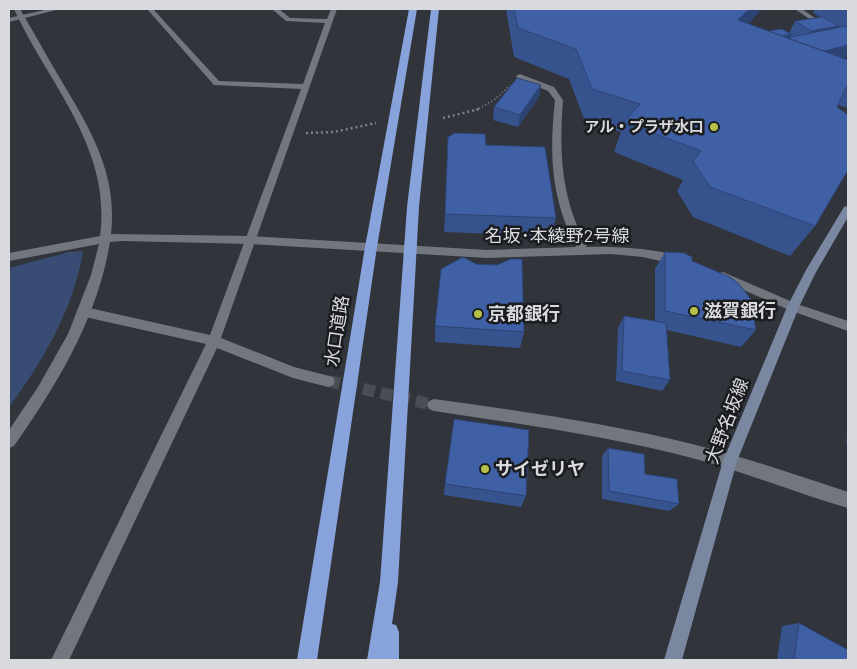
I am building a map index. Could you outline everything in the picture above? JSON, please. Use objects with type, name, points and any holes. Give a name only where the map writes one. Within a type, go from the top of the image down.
[{"type":"highway","name":"水口道路","points":[[307,660],[371,247],[413,9]]},
{"type":"highway","points":[[389,660],[389,582],[410,250],[423,107],[435,9]]},
{"type":"highway","points":[[377,660],[389,582]]},
{"type":"main road","name":"大野名坂線","points":[[674,660],[730,461],[793,307],[810,273],[848,209]]},
{"type":"street","points":[[9,20],[19,13],[57,9]]},
{"type":"street","points":[[150,9],[217,83],[308,86]]},
{"type":"street","points":[[276,9],[288,20],[330,21]]},
{"type":"street","points":[[60,660],[214,341],[308,86],[334,9]]},
{"type":"street","points":[[798,9],[848,44]]},
{"type":"street","points":[[9,441],[58,364],[85,312],[103,251],[108,213],[106,192],[98,158],[74,109],[19,13]]},
{"type":"street","points":[[520,76],[551,89],[559,100],[556,132],[560,191],[571,226],[583,250]]},
{"type":"street","name":"名坂･本綾野2号線","points":[[9,257],[104,238],[122,237],[251,240],[487,254],[583,250],[643,253],[687,264]]},
{"type":"street","points":[[714,273],[793,307],[848,326]]},
{"type":"street","points":[[85,312],[214,341],[293,372],[328,381]]},
{"type":"street","points":[[434,406],[566,424],[648,440],[730,461],[848,500]]},
{"type":"path","points":[[443,118],[464,115],[484,108],[520,76]]},
{"type":"path","points":[[290,132],[334,132],[379,122]]},
{"type":"shaded area","points":[[83,251],[79,272],[65,313],[34,371],[9,407],[9,268],[69,252]]},
{"type":"building","name":"アル・プラザ水口","points":[[514,9],[749,9],[738,20],[848,60],[848,84],[837,107],[848,115],[848,170],[815,226],[710,187],[693,161],[701,151],[624,122],[640,104],[592,89],[576,49],[518,28]]},
{"type":"building","points":[[823,17],[838,26],[811,31],[795,21]]},
{"type":"building","points":[[848,27],[848,45],[824,51],[787,38]]},
{"type":"building","points":[[782,29],[791,34],[782,36],[769,31]]},
{"type":"building","points":[[517,78],[541,85],[520,115],[494,107]]},
{"type":"building","points":[[455,133],[485,134],[486,145],[545,147],[556,218],[445,214],[448,137]]},
{"type":"building","points":[[665,252],[684,253],[692,257],[692,261],[730,277],[738,283],[750,298],[756,330],[665,311]]},
{"type":"building","name":"京都銀行","points":[[463,257],[476,264],[497,265],[511,259],[522,259],[524,332],[435,326],[441,269]]},
{"type":"building","points":[[624,316],[666,323],[670,380],[622,371]]},
{"type":"building","name":"サイゼリヤ","points":[[454,419],[529,430],[526,496],[445,484]]},
{"type":"building","points":[[608,448],[644,454],[645,474],[677,479],[679,504],[609,491]]},
{"type":"building","points":[[799,623],[848,650],[848,660],[794,660]]},
{"type":"tunnel","points":[[328,381],[434,405]]},
{"type":"place","name":"アル・プラザ水口","points":[[714,127]]},
{"type":"place","name":"滋賀銀行","points":[[694,311]]},
{"type":"place","name":"京都銀行","points":[[478,314]]},
{"type":"place","name":"サイゼリヤ","points":[[485,469]]}]
